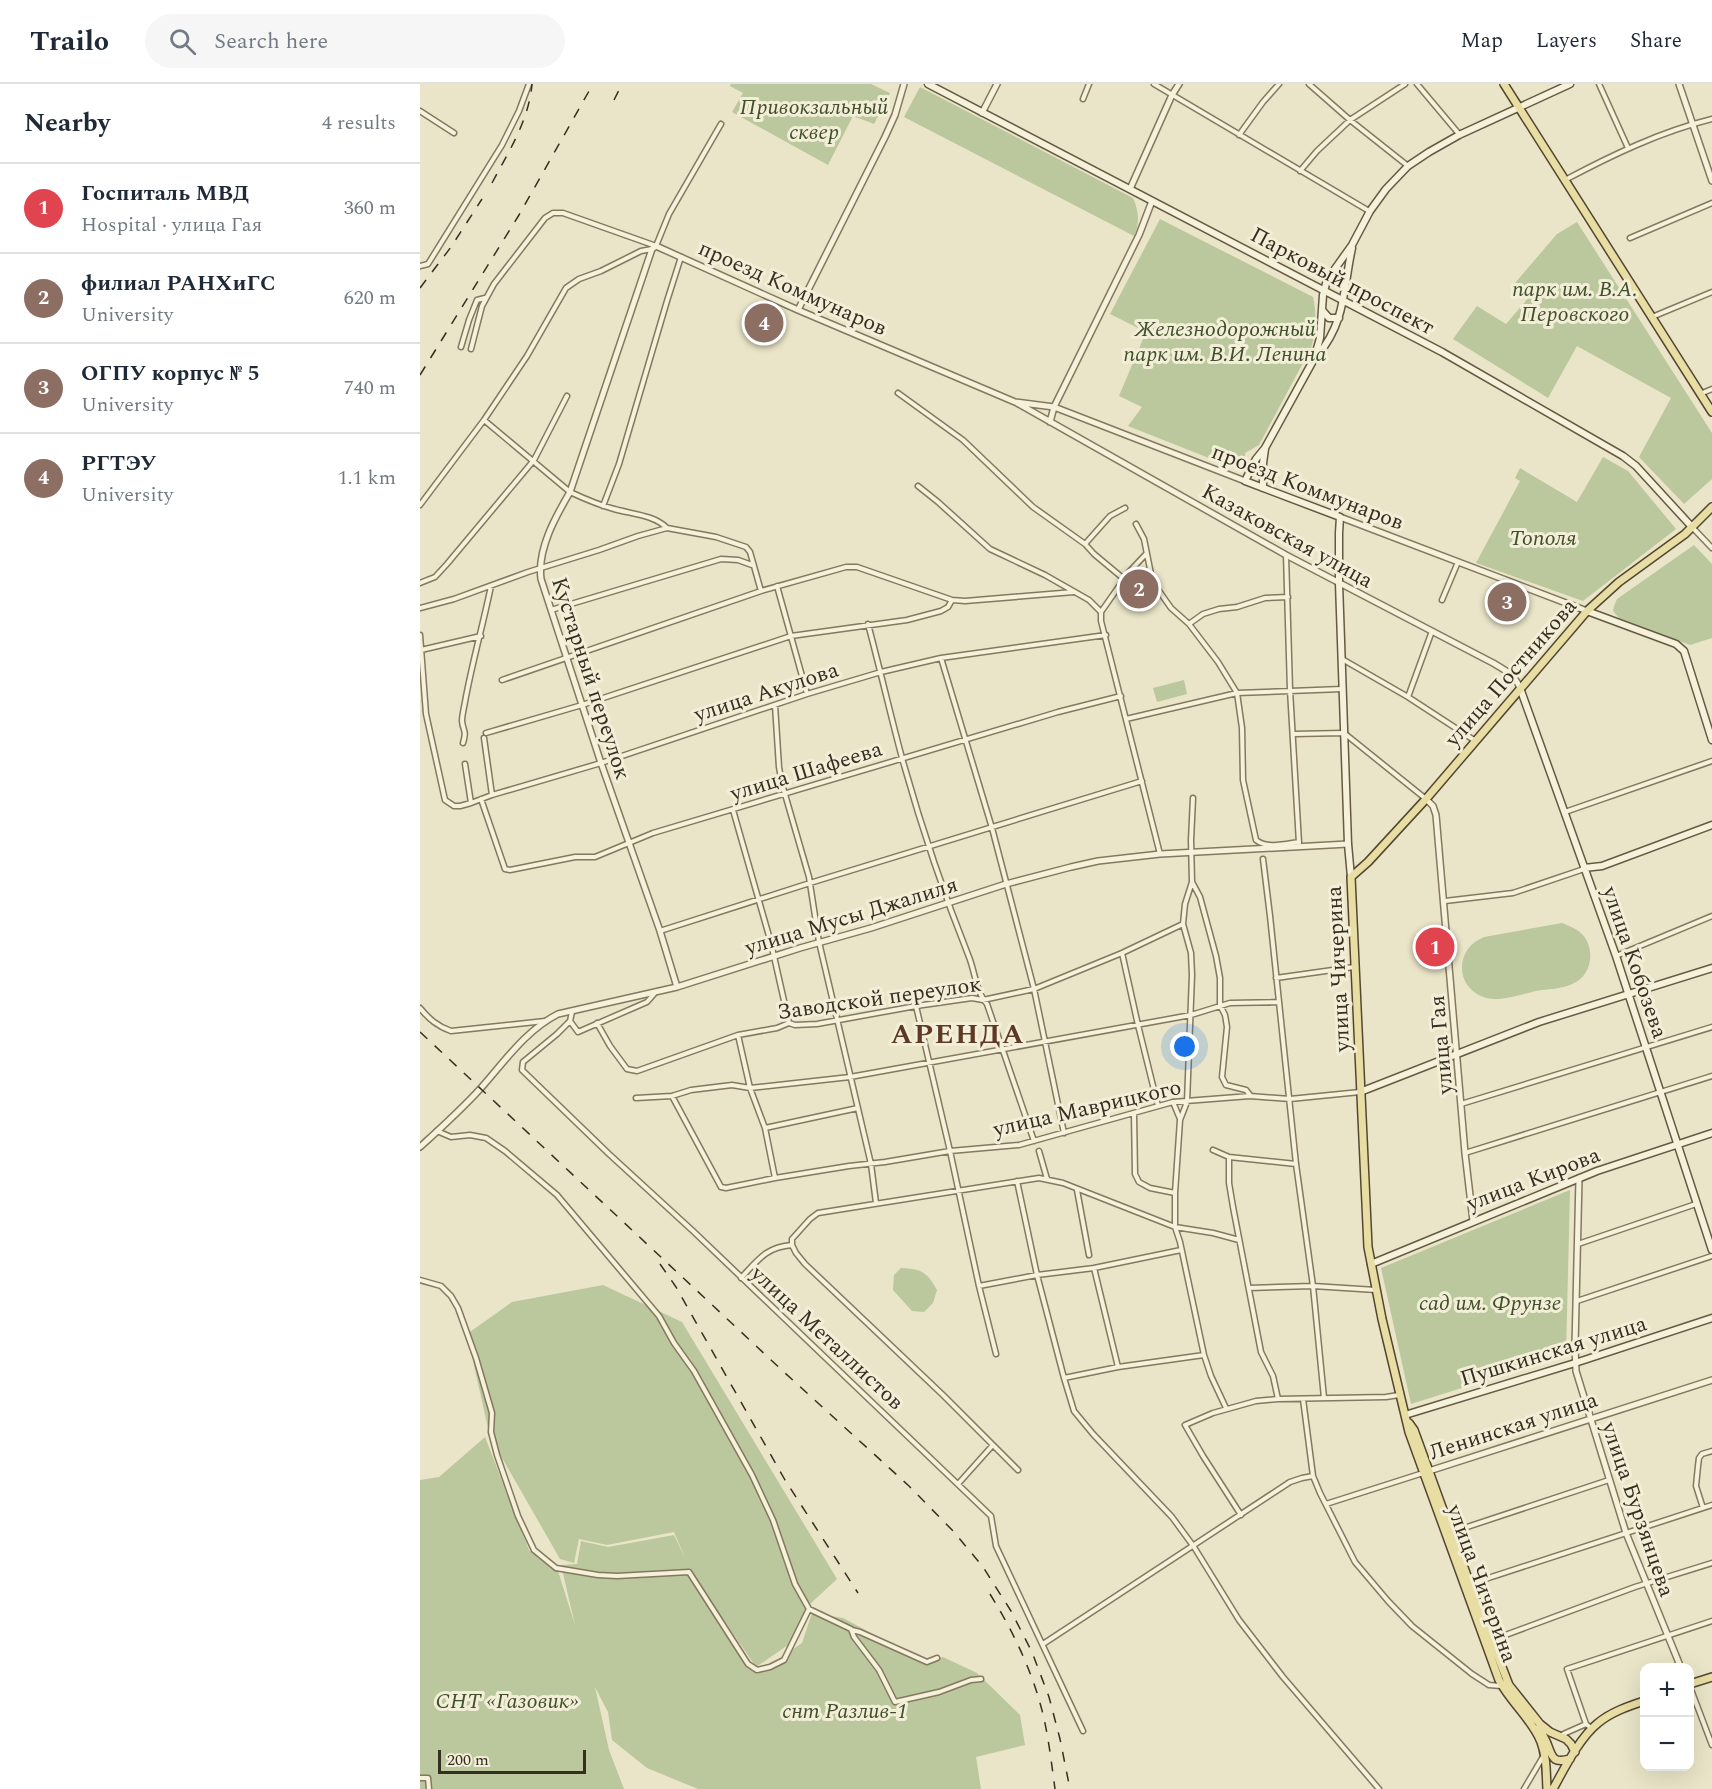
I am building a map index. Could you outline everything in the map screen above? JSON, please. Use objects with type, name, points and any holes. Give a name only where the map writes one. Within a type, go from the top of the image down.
[{"type":"main road","name":"Парковый проспект","points":[[928,84],[1442,352],[1623,456],[1643,473],[1692,527]]},
{"type":"main road","points":[[1504,84],[1712,412]]},
{"type":"main road","points":[[1314,359],[1320,338],[1324,290],[1370,211],[1386,189],[1408,166],[1459,135],[1570,84]]},
{"type":"main road","points":[[1245,481],[1339,318],[1352,245]]},
{"type":"main road","points":[[1332,273],[1339,271],[1347,281]]},
{"type":"main road","points":[[1322,310],[1329,318],[1339,318]]},
{"type":"main road","points":[[1263,488],[1265,448]]},
{"type":"main road","name":"проезд Коммунаров","points":[[1245,481],[1340,517]]},
{"type":"main road","name":"улица Постникова","points":[[1351,877],[1426,799],[1474,740],[1587,611],[1619,582],[1692,527],[1712,507]]},
{"type":"main road","name":"улица Чичерина","points":[[1340,517],[1339,583],[1348,844],[1367,1230],[1371,1264],[1409,1432],[1451,1532],[1501,1667],[1513,1692],[1539,1724],[1550,1732],[1553,1743]]},
{"type":"main road","points":[[1587,611],[1676,644],[1684,651],[1712,740]]},
{"type":"main road","name":"улица Кобозева","points":[[1520,688],[1616,956],[1712,1250]]},
{"type":"main road","points":[[1584,868],[1602,866],[1712,825]]},
{"type":"main road","name":"улица Маврицкого","points":[[1360,1092],[1539,1022],[1629,996],[1712,968]]},
{"type":"main road","name":"улица Кирова","points":[[1371,1264],[1579,1178],[1712,1133]]},
{"type":"main road","name":"Пушкинская улица","points":[[1405,1415],[1712,1318]]},
{"type":"main road","name":"улица Чичерина","points":[[1426,1472],[1464,1586],[1502,1686],[1538,1736],[1553,1743]]},
{"type":"main road","points":[[1694,1684],[1712,1677]]},
{"type":"main road","points":[[1553,1789],[1589,1726],[1640,1703]]},
{"type":"main road","points":[[1553,1743],[1571,1744],[1572,1756]]},
{"type":"main road","points":[[1553,1743],[1554,1759],[1562,1761],[1572,1756]]},
{"type":"main road","points":[[1547,1789],[1553,1743]]},
{"type":"street","points":[[420,266],[428,264],[502,145],[529,84]]},
{"type":"street","points":[[798,310],[888,131],[904,84]]},
{"type":"street","points":[[982,113],[998,84]]},
{"type":"street","points":[[1083,99],[1089,84]]},
{"type":"street","points":[[1154,84],[1370,211]]},
{"type":"street","points":[[1130,189],[1179,84]]},
{"type":"street","points":[[1239,135],[1279,84]]},
{"type":"street","points":[[1309,84],[1408,166]]},
{"type":"street","points":[[1300,171],[1317,151],[1350,120],[1405,84]]},
{"type":"street","points":[[1417,84],[1459,135]]},
{"type":"street","points":[[1599,84],[1628,148]]},
{"type":"street","points":[[1679,84],[1712,181]]},
{"type":"street","points":[[420,111],[454,133]]},
{"type":"street","points":[[1565,180],[1628,148],[1692,124],[1712,119]]},
{"type":"street","points":[[420,505],[484,420],[527,356],[566,288],[579,279],[641,251],[654,248],[669,214],[721,124]]},
{"type":"street","points":[[1050,422],[1054,407],[1139,236],[1152,201]]},
{"type":"street","points":[[1630,238],[1712,203]]},
{"type":"street","name":"проезд Коммунаров","points":[[486,298],[545,218],[553,213],[573,216],[681,258],[1016,402],[1050,422]]},
{"type":"street","name":"Кустарный переулок","points":[[654,248],[570,492],[549,532],[539,568],[601,763],[660,931],[677,987]]},
{"type":"street","points":[[603,506],[619,464],[681,258]]},
{"type":"street","points":[[1652,317],[1712,292]]},
{"type":"street","points":[[461,347],[477,300],[486,298]]},
{"type":"street","points":[[471,349],[486,298]]},
{"type":"street","points":[[1700,394],[1712,389]]},
{"type":"street","points":[[898,393],[963,440],[1033,507],[1085,544],[1125,579]]},
{"type":"street","points":[[420,583],[435,577],[534,460],[567,396]]},
{"type":"street","name":"проезд Коммунаров","points":[[1016,402],[1054,407],[1245,481]]},
{"type":"street","points":[[484,420],[570,492],[603,506],[660,521],[667,528]]},
{"type":"street","name":"Казаковская улица","points":[[1050,422],[1286,555],[1510,673],[1520,688]]},
{"type":"street","points":[[918,486],[990,549],[1045,575],[1089,600],[1101,612]]},
{"type":"street","points":[[1085,544],[1110,516],[1125,508]]},
{"type":"street","name":"проезд Коммунаров","points":[[1340,517],[1587,611]]},
{"type":"street","points":[[1136,524],[1144,539],[1151,574],[1159,591],[1172,608],[1189,624],[1218,662],[1237,693],[1242,728],[1243,780],[1256,840],[1261,844],[1270,845],[1299,844],[1290,690],[1286,555]]},
{"type":"street","name":"Парковый проспект","points":[[1692,527],[1712,549]]},
{"type":"street","points":[[420,608],[454,599],[539,568],[667,528],[716,537],[746,547],[750,552],[761,591]]},
{"type":"street","points":[[1146,554],[1129,572],[1101,612],[1101,621],[1160,854]]},
{"type":"street","points":[[551,610],[721,559],[738,560],[753,566]]},
{"type":"street","points":[[1442,600],[1458,562]]},
{"type":"street","points":[[502,680],[761,591],[846,567],[857,567],[952,600],[965,601],[1074,592]]},
{"type":"street","points":[[463,744],[466,732],[462,722],[470,674],[481,636],[491,585]]},
{"type":"street","points":[[777,586],[807,694]]},
{"type":"street","points":[[1189,624],[1203,614],[1219,609],[1237,607],[1265,598],[1288,597]]},
{"type":"street","points":[[492,795],[485,735],[791,636],[907,620],[941,611],[948,607],[952,600]]},
{"type":"street","points":[[868,624],[902,758],[929,847],[982,998],[987,1004],[1034,1141]]},
{"type":"street","points":[[1407,697],[1432,631]]},
{"type":"street","points":[[420,634],[421,661]]},
{"type":"street","name":"улица Акулова","points":[[421,661],[426,714],[445,800],[454,806],[460,806],[881,672],[941,658],[1106,635]]},
{"type":"street","points":[[421,650],[481,636]]},
{"type":"street","points":[[941,658],[992,828],[1034,989],[1064,1133]]},
{"type":"street","points":[[1342,658],[1474,740]]},
{"type":"street","points":[[1126,719],[1237,693],[1343,689]]},
{"type":"street","name":"улица Шафеева","points":[[481,799],[505,869],[510,870],[575,857],[595,857],[653,833],[1058,712],[1121,696]]},
{"type":"street","points":[[774,705],[779,766],[810,883],[819,942],[871,1164],[876,1203]]},
{"type":"street","points":[[1293,734],[1344,733],[1426,799]]},
{"type":"street","points":[[1564,813],[1712,761]]},
{"type":"street","points":[[465,764],[471,803]]},
{"type":"street","points":[[660,931],[1142,781]]},
{"type":"street","points":[[1193,798],[1192,882],[1185,904],[1183,924],[1191,952],[1191,1014],[1187,1102],[1180,1120],[1174,1193],[1175,1227],[1204,1355],[1226,1408]]},
{"type":"street","name":"улица Гая","points":[[1426,799],[1433,806],[1436,815],[1473,1221]]},
{"type":"street","points":[[733,810],[771,943],[789,1023]]},
{"type":"street","name":"улица Мусы Джалиля","points":[[420,1147],[469,1101],[525,1038],[546,1020],[558,1014],[654,994],[1006,884],[1098,861],[1299,844],[1348,844]]},
{"type":"street","points":[[1263,859],[1324,1398]]},
{"type":"street","points":[[1445,901],[1513,893],[1584,868]]},
{"type":"street","points":[[1192,882],[1200,897],[1220,978],[1220,1005],[1227,1027],[1222,1077],[1226,1084],[1246,1090],[1250,1096]]},
{"type":"street","points":[[1616,956],[1712,916]]},
{"type":"street","name":"Заводской переулок","points":[[597,1023],[627,1070],[632,1071],[678,1058],[738,1035],[777,1028],[789,1023],[817,1024],[916,1006],[1034,989],[1122,953],[1183,924]]},
{"type":"street","points":[[1122,953],[1158,1106]]},
{"type":"street","points":[[1276,978],[1354,967]]},
{"type":"street","points":[[572,1012],[570,1021],[578,1032],[648,1002],[654,994]]},
{"type":"street","points":[[636,1098],[672,1096],[691,1090],[732,1085],[750,1088],[850,1077],[1044,1040],[1138,1025],[1241,1001],[1279,1002]]},
{"type":"street","points":[[916,1006],[996,1354]]},
{"type":"street","points":[[420,1008],[439,1027],[451,1031],[546,1020]]},
{"type":"street","name":"улица Металлистов","points":[[570,1021],[523,1062],[522,1070],[991,1516],[996,1546],[1083,1731]]},
{"type":"street","points":[[1461,1104],[1712,1027]]},
{"type":"street","points":[[738,1035],[750,1088],[765,1128],[775,1178]]},
{"type":"street","points":[[1465,1153],[1712,1076]]},
{"type":"street","name":"улица Маврицкого","points":[[672,1096],[721,1187],[726,1188],[775,1178],[950,1151],[1019,1145],[1173,1102],[1250,1096],[1290,1099],[1360,1092]]},
{"type":"street","points":[[1173,1102],[1180,1120]]},
{"type":"street","points":[[765,1128],[858,1108]]},
{"type":"street","points":[[1134,1114],[1135,1174],[1138,1182],[1150,1188],[1174,1193]]},
{"type":"street","points":[[437,1131],[451,1137],[470,1135],[486,1138],[505,1151],[557,1195],[658,1316],[694,1371],[752,1475],[773,1520],[795,1584],[809,1609],[927,1662],[937,1658]]},
{"type":"street","points":[[1214,1150],[1229,1157],[1296,1164]]},
{"type":"street","points":[[1039,1151],[1047,1179]]},
{"type":"street","points":[[1229,1157],[1229,1183],[1239,1240],[1262,1352],[1273,1376],[1278,1399]]},
{"type":"street","points":[[1017,1470],[943,1395],[796,1254],[792,1239],[810,1220],[818,1214],[876,1203],[1039,1178],[1063,1183],[1175,1227],[1239,1240]]},
{"type":"street","name":"улица Бурзянцева","points":[[1579,1178],[1575,1363],[1579,1385],[1626,1533],[1679,1663]]},
{"type":"street","points":[[1017,1181],[1037,1275],[1074,1411],[1172,1517],[1194,1547],[1239,1620],[1283,1677],[1379,1789]]},
{"type":"street","points":[[1077,1189],[1089,1255]]},
{"type":"street","points":[[1578,1244],[1697,1203]]},
{"type":"street","points":[[741,1278],[764,1255],[778,1246],[792,1245]]},
{"type":"street","points":[[979,1286],[1037,1275],[1094,1268],[1181,1250]]},
{"type":"street","points":[[1576,1300],[1712,1256]]},
{"type":"street","points":[[1094,1268],[1118,1367]]},
{"type":"street","points":[[420,1280],[441,1286],[458,1308],[492,1413],[491,1432],[504,1477],[534,1550],[556,1568],[598,1575],[689,1572],[748,1664],[757,1670],[784,1660],[809,1609]]},
{"type":"street","points":[[1249,1288],[1313,1286],[1376,1290]]},
{"type":"street","points":[[1064,1378],[1118,1367],[1204,1355]]},
{"type":"street","name":"Ленинская улица","points":[[1326,1504],[1712,1380]]},
{"type":"street","points":[[1241,1515],[1185,1425],[1226,1408],[1256,1401],[1399,1395]]},
{"type":"street","points":[[1303,1399],[1313,1476],[1355,1562],[1388,1601],[1427,1639],[1489,1685],[1502,1686]]},
{"type":"street","points":[[958,1484],[992,1446]]},
{"type":"street","points":[[1703,1508],[1696,1486],[1699,1458],[1702,1454],[1712,1451]]},
{"type":"street","points":[[1043,1644],[1290,1482],[1313,1476]]},
{"type":"street","points":[[1451,1532],[1609,1480]]},
{"type":"street","points":[[1470,1584],[1712,1505]]},
{"type":"street","points":[[1491,1640],[1635,1587],[1712,1563]]},
{"type":"street","points":[[1524,1789],[1553,1743],[1589,1726],[1567,1669],[1712,1621]]},
{"type":"street","points":[[851,1629],[854,1637],[879,1670],[895,1702],[939,1692],[970,1680],[981,1679]]},
{"type":"street","points":[[1694,1699],[1711,1742]]},
{"type":"street","points":[[420,1778],[429,1778],[429,1789]]},
{"type":"green space","name":"Привокзальный сквер","points":[[731,84],[871,84],[890,93],[874,124],[853,116],[828,165],[732,112],[743,93],[730,86]]},
{"type":"green space","points":[[920,87],[1133,198],[1138,217],[1134,236],[904,117]]},
{"type":"green space","name":"Железнодорожный парк им. В.И. Ленина","points":[[1160,219],[1313,297],[1315,323],[1311,348],[1259,445],[1245,453],[1246,465],[1240,469],[1128,426],[1142,407],[1119,396],[1146,332],[1110,314]]},
{"type":"green space","name":"парк им. В.А. Перовского","points":[[1577,222],[1712,433],[1712,479],[1684,504],[1639,457],[1671,398],[1577,346],[1548,398],[1453,339],[1477,306],[1506,324],[1530,296],[1515,283],[1557,234]]},
{"type":"green space","name":"Тополя","points":[[1603,457],[1628,471],[1676,529],[1583,601],[1476,563],[1520,481],[1515,478],[1520,468],[1577,502]]},
{"type":"green space","points":[[1694,545],[1712,564],[1712,638],[1690,645],[1619,618],[1613,611],[1617,599]]},
{"type":"green space","points":[[1184,680],[1187,694],[1157,702],[1153,688]]},
{"type":"green space","points":[[1562,923],[1580,932],[1589,947],[1588,969],[1579,980],[1564,987],[1500,999],[1483,997],[1468,986],[1463,975],[1462,963],[1465,953],[1475,942],[1484,937]]},
{"type":"green space","name":"сад им. Фрунзе","points":[[1570,1190],[1566,1355],[1411,1404],[1381,1268]]},
{"type":"green space","points":[[901,1268],[914,1269],[923,1273],[937,1290],[933,1303],[924,1312],[912,1311],[893,1290],[894,1275]]},
{"type":"green space","points":[[603,1285],[682,1322],[837,1579],[809,1605],[788,1645],[756,1667],[696,1580],[757,1674],[802,1643],[812,1613],[843,1618],[927,1663],[943,1657],[977,1673],[1020,1715],[1025,1745],[976,1757],[981,1789],[698,1789],[647,1768],[612,1740],[608,1712],[595,1687],[609,1750],[624,1789],[420,1789],[420,1480],[439,1477],[485,1437],[529,1550],[558,1571],[575,1625],[561,1565],[577,1564],[581,1541],[608,1547],[674,1535],[686,1560],[674,1532],[607,1545],[579,1539],[574,1563],[560,1559],[490,1437],[467,1334],[512,1302]]},
{"type":"railway","points":[[492,183],[523,123],[532,84]]},
{"type":"railway","points":[[420,375],[519,215],[593,84]]},
{"type":"railway","points":[[614,100],[622,84]]},
{"type":"railway","points":[[420,288],[451,247],[482,199]]},
{"type":"railway","points":[[420,1032],[909,1486],[954,1532],[983,1567],[1011,1611],[1032,1652],[1049,1697],[1070,1789]]},
{"type":"railway","points":[[660,1264],[676,1287],[785,1480],[858,1593]]},
{"type":"railway","points":[[990,1594],[1019,1647],[1036,1689],[1045,1724],[1055,1789]]},
{"type":"place","name":"РГТЭУ","points":[[764,323]]},
{"type":"place","name":"филиал РАНХиГС","points":[[1139,589]]},
{"type":"place","name":"ОГПУ корпус № 5","points":[[1507,602]]},
{"type":"place","name":"Госпиталь МВД","points":[[1435,947]]},
{"type":"district","name":"АРЕНДА","points":[[958,1033]]},
{"type":"park label","name":"СНТ «Газовик»","points":[[507,1700]]},
{"type":"park label","name":"снт Разлив-1","points":[[845,1710]]}]
